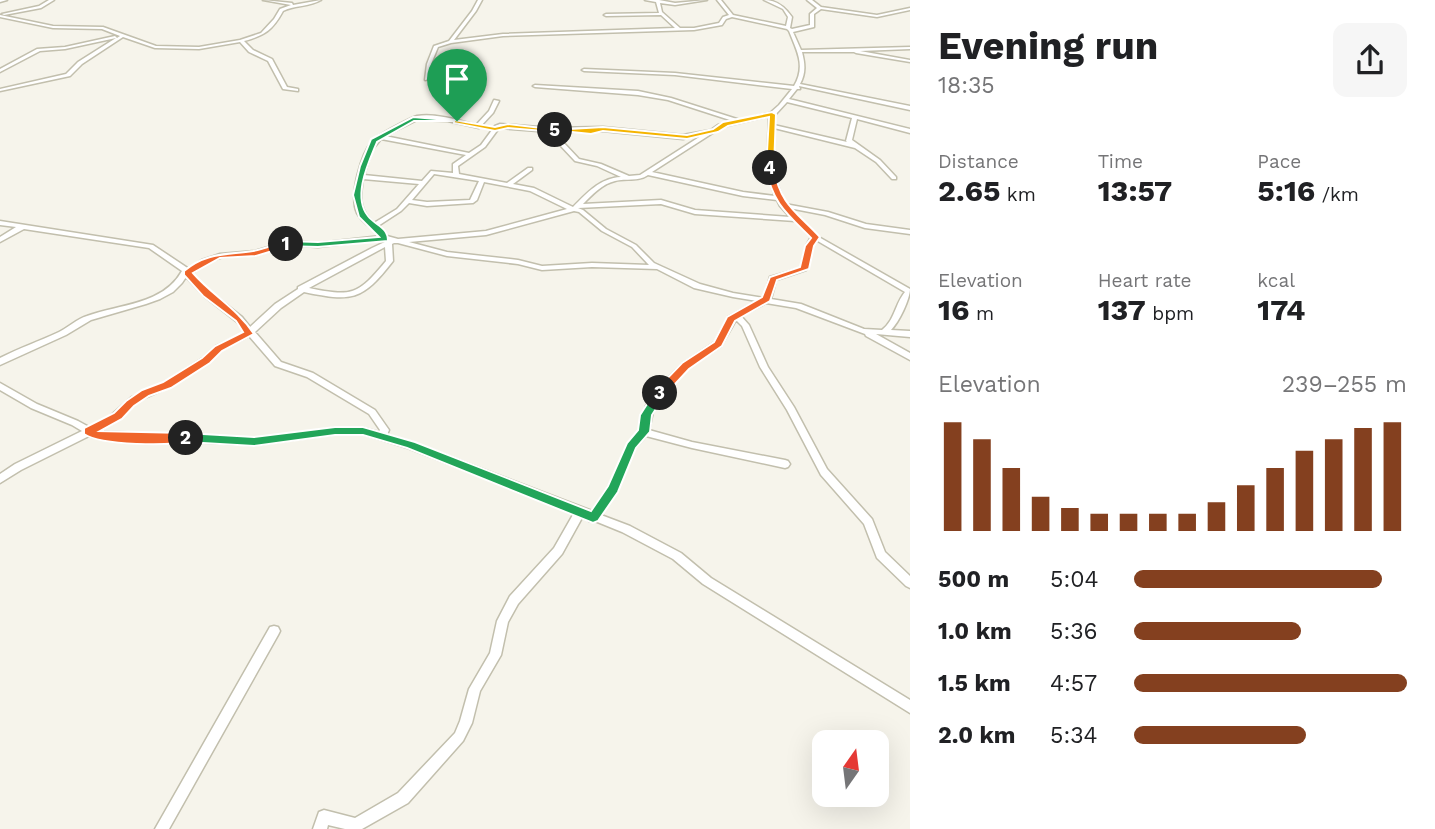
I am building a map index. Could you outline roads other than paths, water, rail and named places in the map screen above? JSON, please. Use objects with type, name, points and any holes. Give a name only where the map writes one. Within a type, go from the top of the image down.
[{"type":"street","points":[[0,15],[40,6],[52,0]]},
{"type":"street","points":[[265,0],[307,6],[318,0]]},
{"type":"street","points":[[451,42],[464,22],[475,12],[480,0]]},
{"type":"street","points":[[647,0],[675,4],[705,0]]},
{"type":"street","points":[[657,0],[662,13],[679,30]]},
{"type":"street","points":[[719,0],[732,16]]},
{"type":"street","points":[[576,207],[595,188],[613,180],[638,178],[720,126],[772,114],[799,87],[804,77],[799,51],[789,30],[791,21],[784,8],[766,0]]},
{"type":"street","points":[[809,0],[820,8],[877,16],[910,9]]},
{"type":"street","points":[[0,15],[59,28],[103,28],[121,37],[155,47],[199,48],[241,41],[263,34],[281,10],[294,4]]},
{"type":"street","points":[[427,79],[436,46],[451,42],[503,34],[679,30],[721,23],[724,18],[732,16],[789,30],[812,26],[811,14],[820,8]]},
{"type":"street","points":[[606,15],[662,13]]},
{"type":"street","points":[[0,71],[39,50],[121,37]]},
{"type":"street","points":[[0,90],[68,75],[80,63],[121,37]]},
{"type":"street","points":[[241,41],[251,51],[270,60],[285,88],[296,90]]},
{"type":"street","points":[[799,51],[910,48]]},
{"type":"street","points":[[851,51],[876,58],[910,61]]},
{"type":"street","points":[[584,71],[675,74],[799,87],[910,108]]},
{"type":"street","points":[[535,86],[638,93],[669,99],[740,121]]},
{"type":"street","points":[[477,127],[491,112],[496,101]]},
{"type":"street","points":[[784,103],[910,131]]},
{"type":"street","points":[[772,114],[770,173],[780,202],[794,219],[816,237],[910,292],[905,296],[897,322],[883,334]]},
{"type":"street","points":[[657,267],[592,265],[542,268],[518,262],[447,254],[388,240],[359,210],[357,195],[374,140],[409,120],[421,118],[448,119],[495,129],[508,126],[551,130],[603,129],[683,137],[716,130]]},
{"type":"street","points":[[854,119],[848,139],[878,161],[894,178]]},
{"type":"street","points":[[772,126],[855,146]]},
{"type":"street","points":[[456,175],[455,165],[483,146],[495,129]]},
{"type":"street","points":[[380,137],[468,155]]},
{"type":"street","points":[[561,143],[567,146],[577,160],[599,165],[628,178]]},
{"type":"street","points":[[509,184],[530,169]]},
{"type":"street","points":[[374,226],[400,210],[433,173],[532,189],[576,207],[604,230],[634,246],[657,267],[705,289],[809,309],[863,331],[910,357]]},
{"type":"street","points":[[648,173],[826,213],[865,226],[910,232]]},
{"type":"street","points":[[361,177],[423,183]]},
{"type":"street","points":[[409,201],[427,204],[471,202],[482,180]]},
{"type":"street","points":[[0,362],[90,318],[117,312],[163,295],[204,261],[222,255],[256,253],[289,243],[318,245],[486,233],[576,207],[661,202],[695,212],[794,219]]},
{"type":"street","points":[[0,223],[151,246],[165,253],[187,270],[207,294],[239,319],[249,334],[278,364],[310,375],[372,412],[384,426],[385,430],[381,436]]},
{"type":"street","points":[[0,240],[22,227]]},
{"type":"street","points":[[593,518],[613,488],[631,446],[644,432],[650,406],[667,384],[685,366],[718,344],[727,324],[736,315],[764,300],[773,279],[804,269],[809,246],[816,237]]},
{"type":"street","points":[[0,480],[18,467],[118,416],[145,393],[167,385],[206,360],[219,348],[249,334],[301,289],[388,240]]},
{"type":"street","points":[[301,289],[344,298],[359,294],[390,261],[388,240]]},
{"type":"street","points":[[736,315],[745,325],[764,368],[791,409],[824,472],[868,522],[881,555],[910,583]]},
{"type":"street","points":[[863,331],[910,334]]},
{"type":"street","points":[[0,386],[34,406],[93,434],[254,442],[335,431],[363,431],[411,445],[626,529],[677,556],[708,580],[910,707]]},
{"type":"street","points":[[644,432],[785,464]]},
{"type":"street","points":[[320,829],[324,817],[356,825],[403,798],[459,737],[466,723],[475,689],[495,654],[503,621],[514,600],[558,551],[580,512]]},
{"type":"street","points":[[162,829],[274,631]]}]
